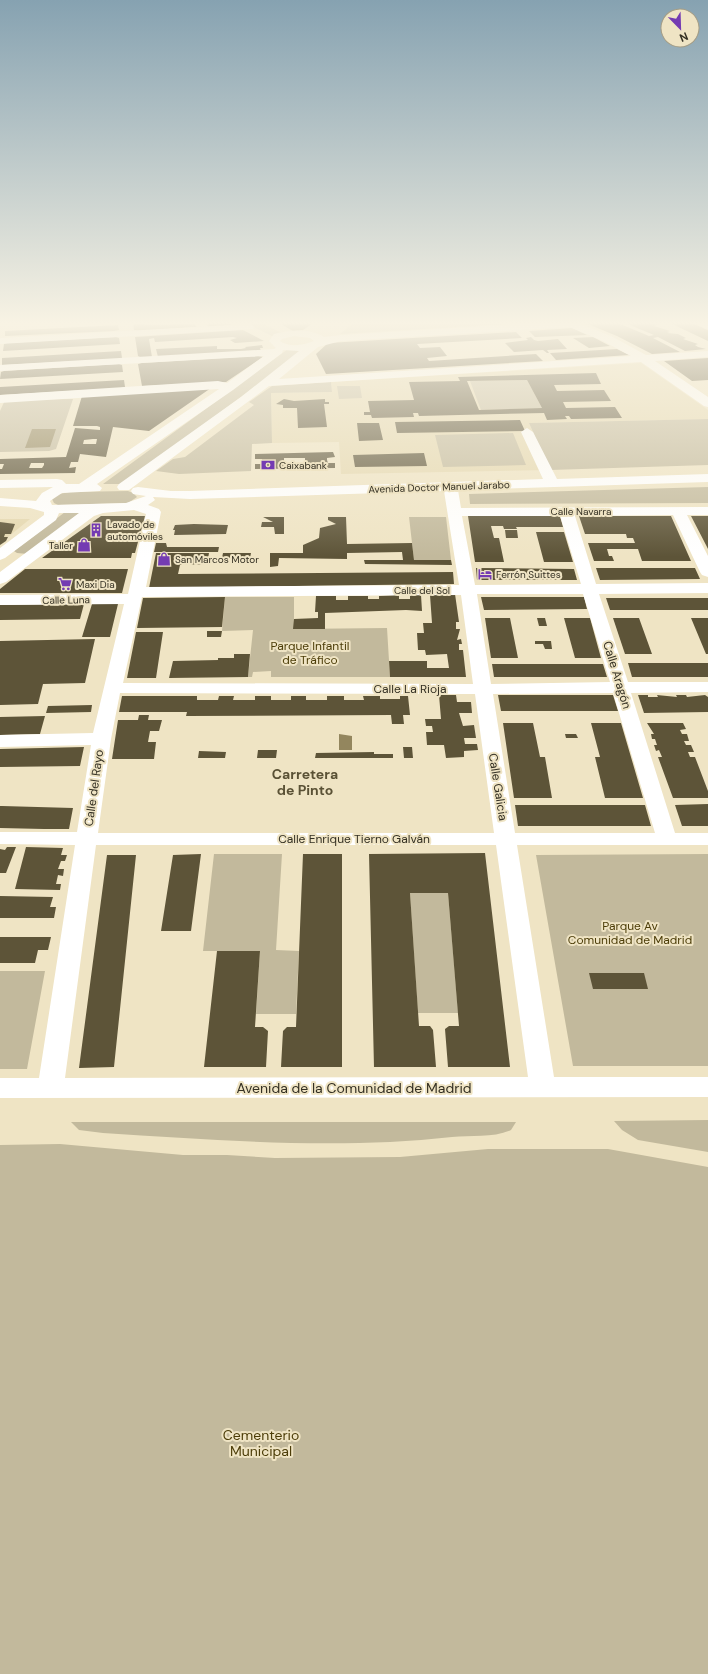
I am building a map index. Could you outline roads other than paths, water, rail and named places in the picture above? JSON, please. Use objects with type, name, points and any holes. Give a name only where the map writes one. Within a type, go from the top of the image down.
[{"type":"street","points":[[82,488],[209,401]]},
{"type":"street","points":[[2,502],[57,491],[82,488],[124,487],[242,401]]},
{"type":"street","points":[[527,432],[552,483]]},
{"type":"street","name":"Avenida Doctor Manuel Jarabo","points":[[49,508],[119,508],[138,499],[171,495],[708,478]]},
{"type":"street","points":[[0,484],[57,483],[57,491]]},
{"type":"street","points":[[124,487],[138,499]]},
{"type":"street","name":"Calle Galicia","points":[[450,487],[468,590],[542,1088]]},
{"type":"street","points":[[0,555],[52,517],[49,508],[43,501],[45,497],[57,491]]},
{"type":"street","name":"Calle del Rayo","points":[[51,1088],[101,739],[154,512],[138,499]]},
{"type":"street","points":[[2,502],[49,508]]},
{"type":"street","points":[[0,579],[89,514],[101,509]]},
{"type":"street","name":"Calle Aragón","points":[[566,511],[591,588],[667,839]]},
{"type":"street","points":[[678,511],[708,572]]},
{"type":"street","name":"Calle Navarra","points":[[454,512],[708,511]]},
{"type":"street","points":[[0,558],[25,560]]},
{"type":"street","name":"Calle del Sol","points":[[135,596],[591,588],[708,588]]},
{"type":"street","name":"Calle Luna","points":[[0,600],[135,596]]},
{"type":"street","name":"Calle La Rioja","points":[[112,688],[482,689],[708,687]]},
{"type":"street","points":[[0,741],[101,739]]},
{"type":"street","name":"Calle Enrique Tierno Galván","points":[[0,838],[86,840],[708,839]]},
{"type":"street","name":"Avenida de la Comunidad de Madrid","points":[[0,1088],[708,1087]]},
{"type":"place","name":"Caixabank","points":[[268,465]]},
{"type":"place","name":"Lavado de automóviles","points":[[96,530]]},
{"type":"place","name":"Taller","points":[[84,545]]},
{"type":"place","name":"San Marcos Motor","points":[[164,559]]},
{"type":"place","name":"Ferrón Suittes","points":[[485,574]]},
{"type":"place","name":"Maxi Dia","points":[[65,584]]},
{"type":"district","name":"Carretera de Pinto","points":[[305,782]]},
{"type":"park label","name":"Parque Infantil de Tráfico","points":[[310,653]]},
{"type":"park label","name":"Parque Av Comunidad de Madrid","points":[[630,933]]},
{"type":"park label","name":"Cementerio Municipal","points":[[261,1444]]}]
